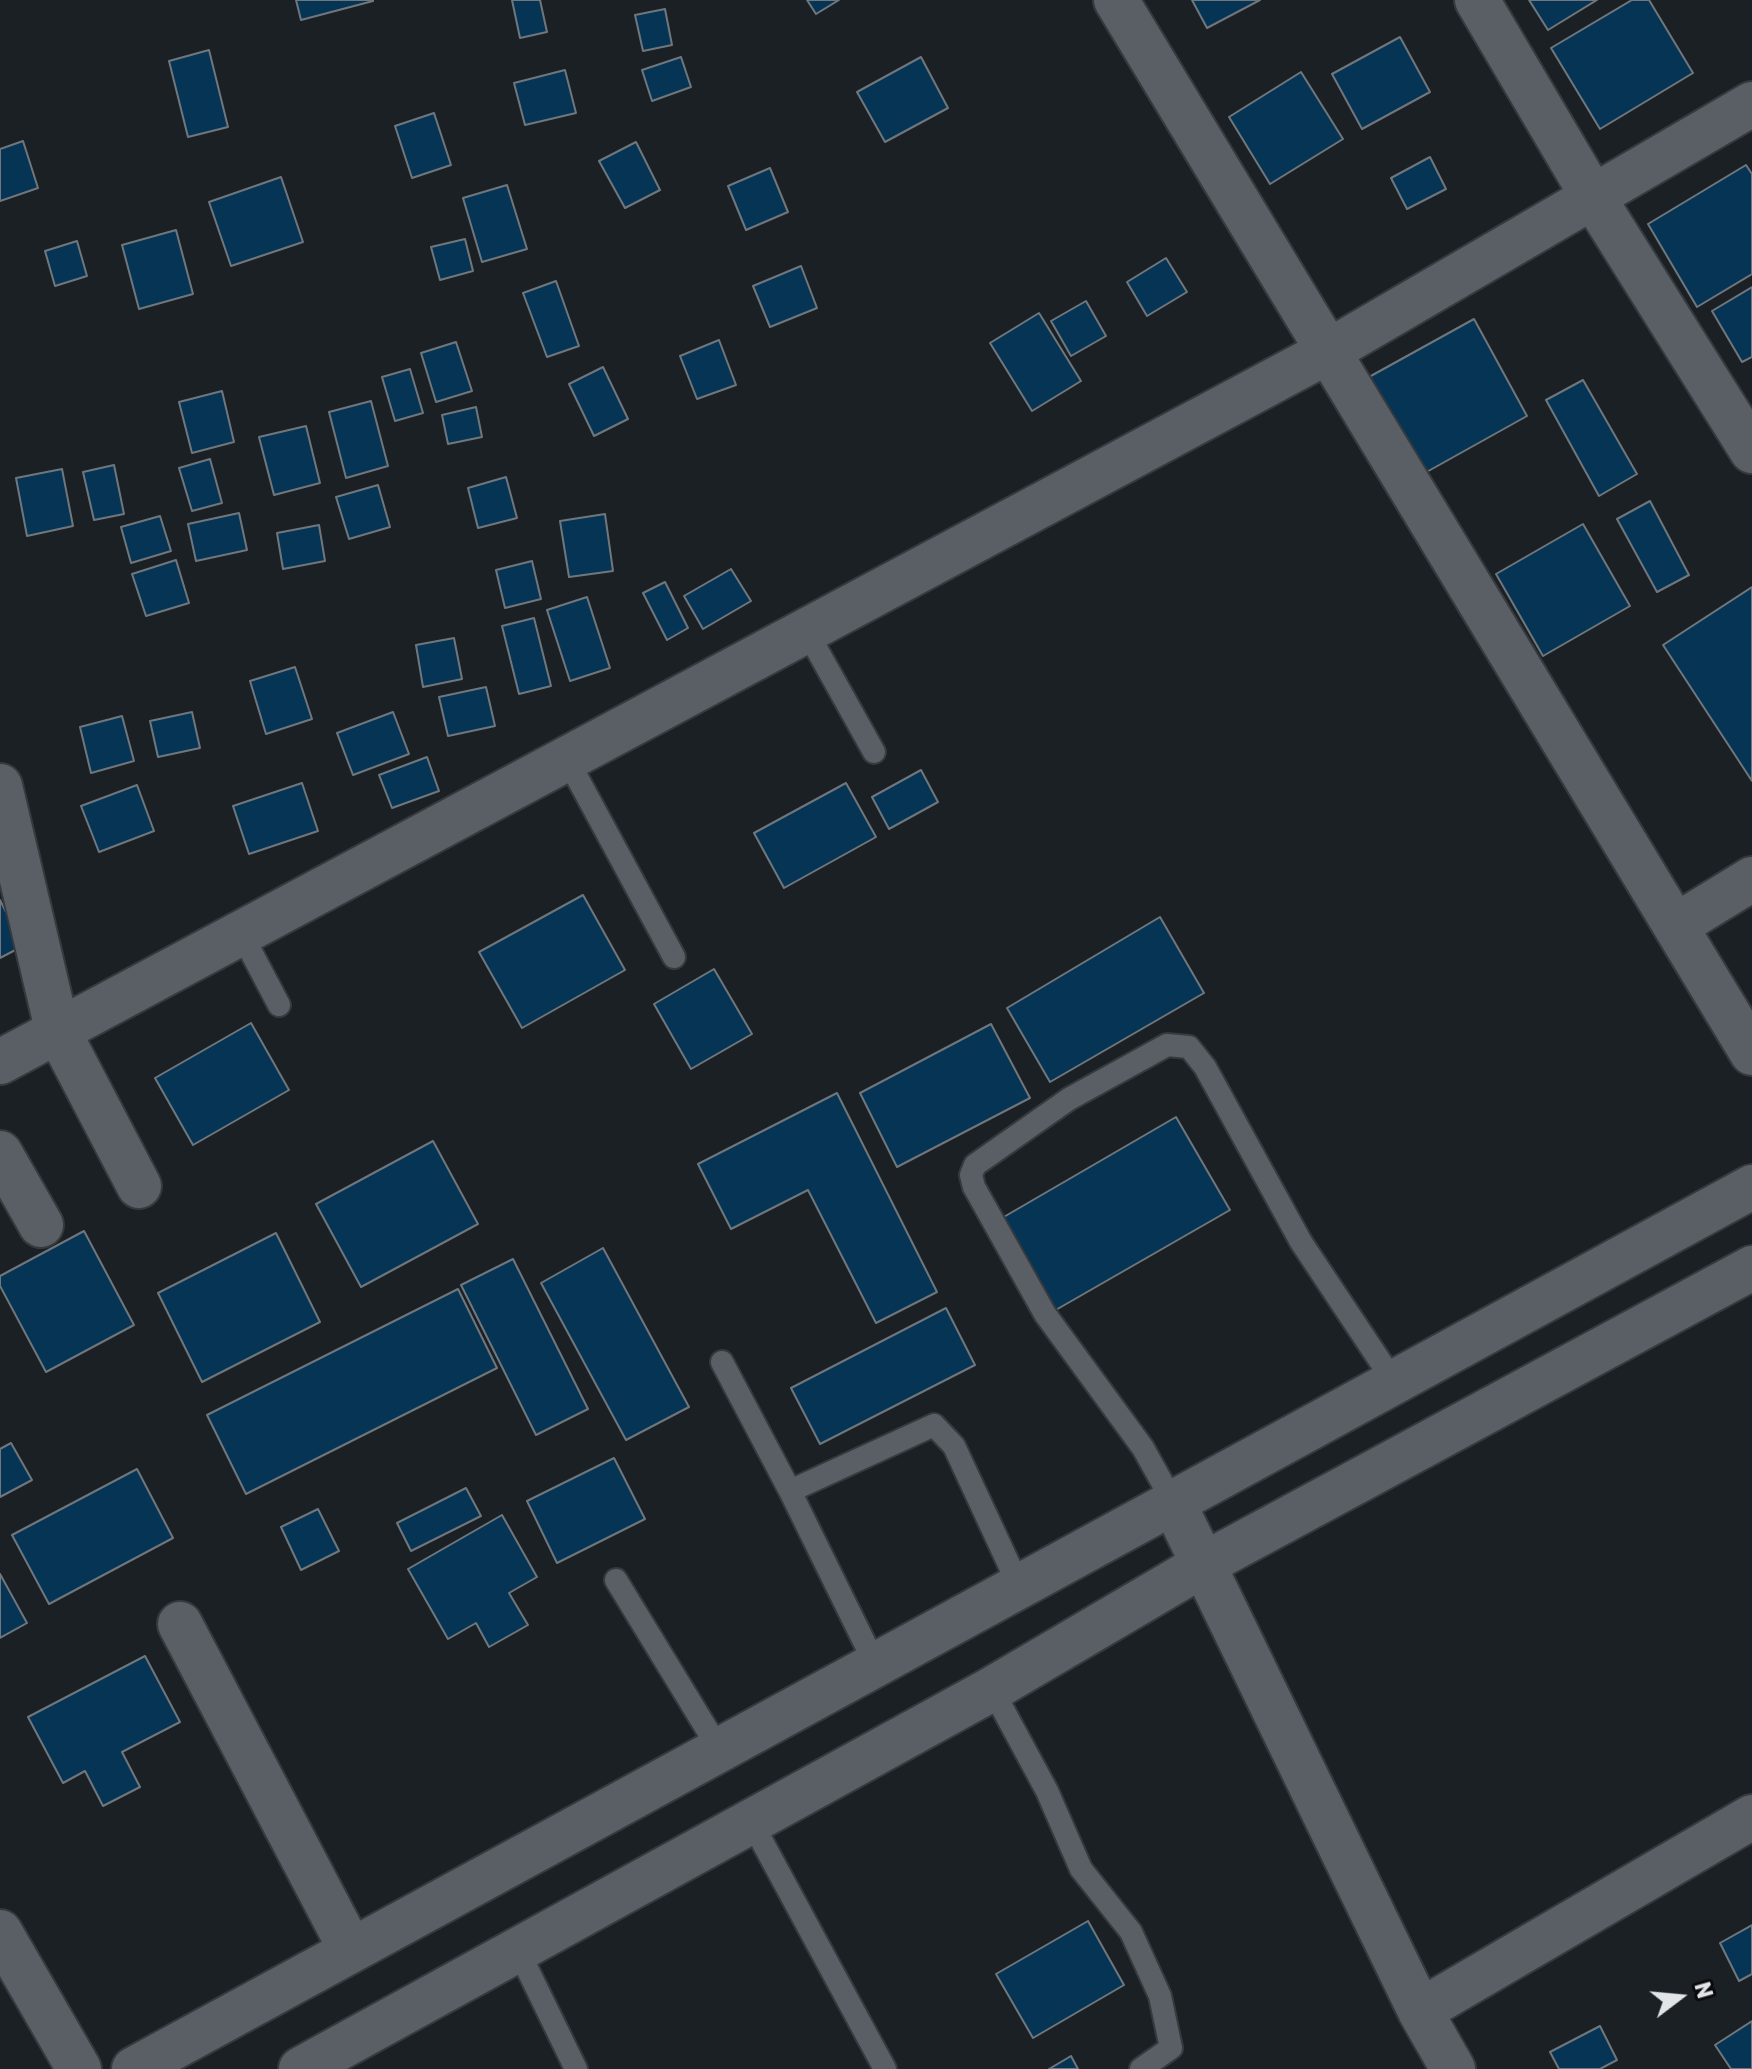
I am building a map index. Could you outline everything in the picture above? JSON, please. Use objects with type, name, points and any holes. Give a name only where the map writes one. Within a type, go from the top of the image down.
[{"type":"street","points":[[1116,0],[1752,1053]]},
{"type":"street","points":[[1477,0],[1593,197],[1752,451]]},
{"type":"street","points":[[0,1062],[1329,351],[1752,104]]},
{"type":"street","points":[[0,786],[57,1029],[139,1186]]},
{"type":"street","points":[[1677,925],[1752,879]]},
{"type":"street","points":[[1,1156],[41,1225]]},
{"type":"street","points":[[134,2069],[1752,1187]]},
{"type":"street","points":[[312,2066],[992,1689],[1206,1563],[1752,1268]]},
{"type":"street","points":[[1173,1502],[1206,1563],[1420,2011],[1453,2069]]},
{"type":"street","points":[[180,1624],[351,1950]]},
{"type":"street","points":[[1420,2011],[1752,1817]]},
{"type":"street","points":[[0,1932],[79,2069]]},
{"type":"lane","points":[[806,630],[874,752]]},
{"type":"lane","points":[[566,757],[674,957]]},
{"type":"lane","points":[[240,931],[279,1005]]},
{"type":"lane","points":[[1173,1502],[1143,1448],[1045,1314],[974,1187],[971,1175],[975,1165],[1069,1099],[1167,1045],[1189,1047],[1205,1067],[1301,1242],[1394,1382]]},
{"type":"lane","points":[[722,1362],[875,1664]]},
{"type":"lane","points":[[790,1491],[934,1425],[954,1446],[1019,1586]]},
{"type":"lane","points":[[616,1580],[719,1749]]},
{"type":"lane","points":[[992,1689],[1047,1791],[1081,1869],[1131,1932],[1160,1996],[1171,2048],[1141,2069]]},
{"type":"lane","points":[[751,1821],[885,2069]]},
{"type":"lane","points":[[518,1950],[576,2069]]},
{"type":"building","points":[[296,0],[373,0],[373,1],[301,20]]},
{"type":"building","points":[[512,0],[540,0],[547,32],[520,38]]},
{"type":"building","points":[[807,0],[839,0],[816,14]]},
{"type":"building","points":[[1192,0],[1260,0],[1207,28]]},
{"type":"building","points":[[1529,0],[1597,0],[1548,30]]},
{"type":"building","points":[[1632,0],[1649,0],[1693,73],[1600,129],[1551,48]]},
{"type":"building","points":[[665,9],[672,45],[643,51],[635,15]]},
{"type":"building","points":[[1400,37],[1430,92],[1362,129],[1332,74]]},
{"type":"building","points":[[209,50],[228,127],[188,137],[169,61]]},
{"type":"building","points":[[681,57],[691,87],[652,101],[642,70]]},
{"type":"building","points":[[921,57],[948,108],[885,142],[857,92]]},
{"type":"building","points":[[565,70],[576,113],[525,125],[514,83]]},
{"type":"building","points":[[1301,72],[1343,139],[1270,184],[1229,117]]},
{"type":"building","points":[[434,113],[451,165],[412,178],[395,126]]},
{"type":"building","points":[[23,141],[38,188],[0,201],[0,149]]},
{"type":"building","points":[[636,142],[660,190],[625,208],[599,161]]},
{"type":"building","points":[[1430,157],[1446,189],[1407,209],[1391,178]]},
{"type":"building","points":[[1746,165],[1752,174],[1752,274],[1697,307],[1648,224]]},
{"type":"building","points":[[770,168],[788,212],[746,230],[728,186]]},
{"type":"building","points":[[281,177],[303,242],[231,266],[209,202]]},
{"type":"building","points":[[507,185],[527,249],[482,262],[463,198]]},
{"type":"building","points":[[176,230],[193,294],[139,309],[122,245]]},
{"type":"building","points":[[465,239],[473,271],[440,280],[431,247]]},
{"type":"building","points":[[77,241],[87,276],[55,286],[45,251]]},
{"type":"building","points":[[1166,258],[1187,292],[1147,316],[1127,282]]},
{"type":"building","points":[[801,266],[817,308],[770,327],[753,286]]},
{"type":"building","points":[[556,281],[579,346],[547,357],[523,293]]},
{"type":"building","points":[[1752,287],[1752,357],[1742,362],[1712,311]]},
{"type":"building","points":[[1086,301],[1106,336],[1071,356],[1051,321]]},
{"type":"building","points":[[1039,313],[1081,381],[1032,411],[990,343]]},
{"type":"building","points":[[1474,319],[1527,416],[1423,474],[1369,377]]},
{"type":"building","points":[[719,340],[736,385],[697,399],[680,356]]},
{"type":"building","points":[[456,342],[472,391],[436,402],[421,353]]},
{"type":"building","points":[[603,367],[628,419],[594,436],[569,384]]},
{"type":"building","points":[[410,369],[423,413],[395,421],[382,377]]},
{"type":"building","points":[[1583,380],[1637,474],[1599,496],[1546,400]]},
{"type":"building","points":[[222,391],[234,442],[192,453],[179,402]]},
{"type":"building","points":[[371,401],[388,466],[346,478],[329,412]]},
{"type":"building","points":[[476,407],[482,437],[448,444],[442,415]]},
{"type":"building","points":[[306,426],[320,483],[274,495],[259,437]]},
{"type":"building","points":[[210,459],[222,503],[192,511],[179,468]]},
{"type":"building","points":[[114,465],[124,514],[94,520],[83,472]]},
{"type":"building","points":[[62,469],[73,526],[27,536],[16,478]]},
{"type":"building","points":[[506,477],[517,518],[478,528],[468,488]]},
{"type":"building","points":[[378,485],[390,527],[349,539],[336,497]]},
{"type":"building","points":[[1650,501],[1689,575],[1657,592],[1617,519]]},
{"type":"building","points":[[239,513],[247,550],[196,561],[188,524]]},
{"type":"building","points":[[605,514],[613,571],[569,577],[560,521]]},
{"type":"building","points":[[160,516],[171,551],[131,563],[121,527]]},
{"type":"building","points":[[1583,524],[1630,606],[1543,656],[1496,574]]},
{"type":"building","points":[[319,525],[325,561],[283,569],[277,533]]},
{"type":"building","points":[[176,560],[189,603],[146,616],[132,574]]},
{"type":"building","points":[[532,561],[541,599],[505,608],[496,570]]},
{"type":"building","points":[[731,569],[751,601],[703,629],[684,596]]},
{"type":"building","points":[[665,582],[688,628],[667,640],[643,593]]},
{"type":"building","points":[[1752,587],[1752,781],[1663,645]]},
{"type":"building","points":[[587,597],[610,668],[570,681],[547,610]]},
{"type":"building","points":[[534,618],[551,686],[519,694],[502,626]]},
{"type":"building","points":[[454,638],[462,679],[423,687],[416,645]]},
{"type":"building","points":[[295,667],[312,719],[266,734],[250,681]]},
{"type":"building","points":[[486,687],[495,726],[448,736],[439,697]]},
{"type":"building","points":[[192,712],[200,748],[158,757],[150,721]]},
{"type":"building","points":[[393,712],[409,754],[353,775],[337,733]]},
{"type":"building","points":[[122,716],[134,761],[91,773],[80,727]]},
{"type":"building","points":[[427,757],[439,791],[392,808],[379,775]]},
{"type":"building","points":[[921,770],[938,802],[889,829],[872,797]]},
{"type":"building","points":[[302,783],[318,831],[249,854],[233,806]]},
{"type":"building","points":[[846,783],[876,837],[784,888],[754,833]]},
{"type":"building","points":[[137,785],[154,831],[99,852],[81,806]]},
{"type":"building","points":[[583,895],[625,970],[522,1028],[479,952]]},
{"type":"building","points":[[0,900],[23,946],[0,958]]},
{"type":"building","points":[[1160,917],[1204,993],[1050,1082],[1007,1008]]},
{"type":"building","points":[[714,969],[752,1034],[691,1069],[654,1004]]},
{"type":"building","points":[[251,1023],[289,1090],[193,1145],[155,1078]]},
{"type":"building","points":[[991,1024],[1030,1098],[897,1167],[860,1093]]},
{"type":"building","points":[[837,1093],[937,1292],[876,1323],[808,1190],[731,1229],[698,1164]]},
{"type":"building","points":[[1176,1117],[1230,1210],[1054,1311],[1002,1218]]},
{"type":"building","points":[[433,1141],[478,1224],[361,1287],[316,1204]]},
{"type":"building","points":[[84,1231],[134,1325],[46,1372],[0,1286],[0,1276]]},
{"type":"building","points":[[276,1233],[320,1322],[202,1382],[158,1293]]},
{"type":"building","points":[[603,1248],[689,1407],[626,1440],[541,1283]]},
{"type":"building","points":[[513,1259],[588,1409],[536,1435],[461,1285]]},
{"type":"building","points":[[458,1289],[497,1368],[246,1494],[207,1415]]},
{"type":"building","points":[[946,1308],[975,1365],[820,1444],[791,1388]]},
{"type":"building","points":[[11,1443],[32,1480],[0,1497],[0,1449]]},
{"type":"building","points":[[614,1458],[645,1519],[557,1563],[527,1501]]},
{"type":"building","points":[[137,1469],[173,1538],[49,1604],[12,1535]]},
{"type":"building","points":[[466,1488],[481,1516],[411,1551],[397,1523]]},
{"type":"building","points":[[318,1509],[339,1551],[301,1570],[281,1527]]},
{"type":"building","points":[[502,1515],[537,1577],[509,1593],[528,1625],[489,1647],[476,1623],[448,1639],[408,1569]]},
{"type":"building","points":[[0,1574],[27,1623],[0,1638]]},
{"type":"building","points":[[145,1656],[180,1722],[122,1752],[140,1787],[103,1806],[85,1771],[63,1783],[28,1717]]},
{"type":"building","points":[[1088,1921],[1124,1985],[1033,2038],[996,1974]]},
{"type":"building","points":[[1752,1925],[1752,1974],[1739,1981],[1720,1943]]},
{"type":"building","points":[[1752,2021],[1752,2069],[1731,2069],[1715,2045]]},
{"type":"building","points":[[1600,2026],[1617,2060],[1600,2069],[1559,2069],[1550,2052]]},
{"type":"building","points":[[1071,2056],[1078,2069],[1049,2069]]}]
